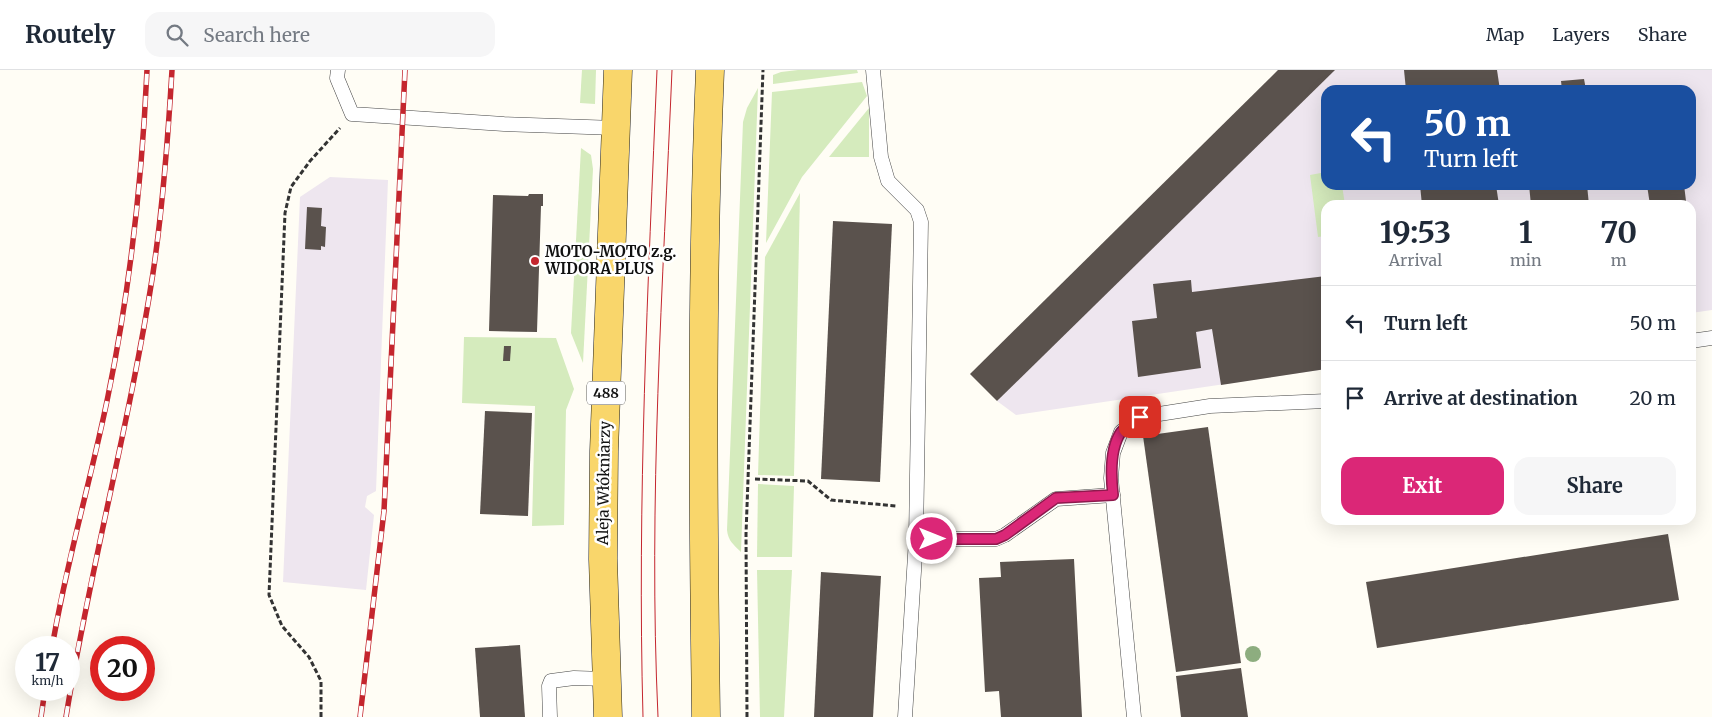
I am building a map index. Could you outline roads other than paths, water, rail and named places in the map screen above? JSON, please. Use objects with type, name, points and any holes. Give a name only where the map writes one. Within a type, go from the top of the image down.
[{"type":"main road","name":"Aleja Włókniarzy","points":[[608,717],[604,559],[604,451],[618,70]]},
{"type":"main road","points":[[706,717],[703,563],[706,227],[710,70]]},
{"type":"lane","points":[[338,70],[338,78],[352,114],[504,124],[616,128]]},
{"type":"lane","points":[[873,70],[881,157],[888,181],[917,210],[921,222],[916,538],[905,717]]},
{"type":"lane","points":[[1696,340],[1712,338]]},
{"type":"lane","points":[[1134,717],[1111,478],[1113,453],[1121,432],[1140,417],[1210,406],[1321,401]]},
{"type":"lane","points":[[916,538],[996,539],[1005,535],[1056,498],[1113,495]]},
{"type":"lane","points":[[550,717],[549,686],[551,680],[574,678],[606,679]]},
{"type":"tram line","points":[[643,717],[642,474],[657,70]]},
{"type":"tram line","points":[[658,717],[655,636],[656,474],[672,70]]},
{"type":"railway","points":[[54,636],[64,585],[108,396],[123,315],[134,234],[147,70]]},
{"type":"railway","points":[[66,717],[86,606],[144,329],[160,223],[172,70]]},
{"type":"railway","points":[[360,717],[384,511],[405,70]]},
{"type":"railway","points":[[41,717],[43,701]]},
{"type":"place","name":"MOTO-MOTO z.g. WIDORA PLUS","points":[[535,261]]}]
